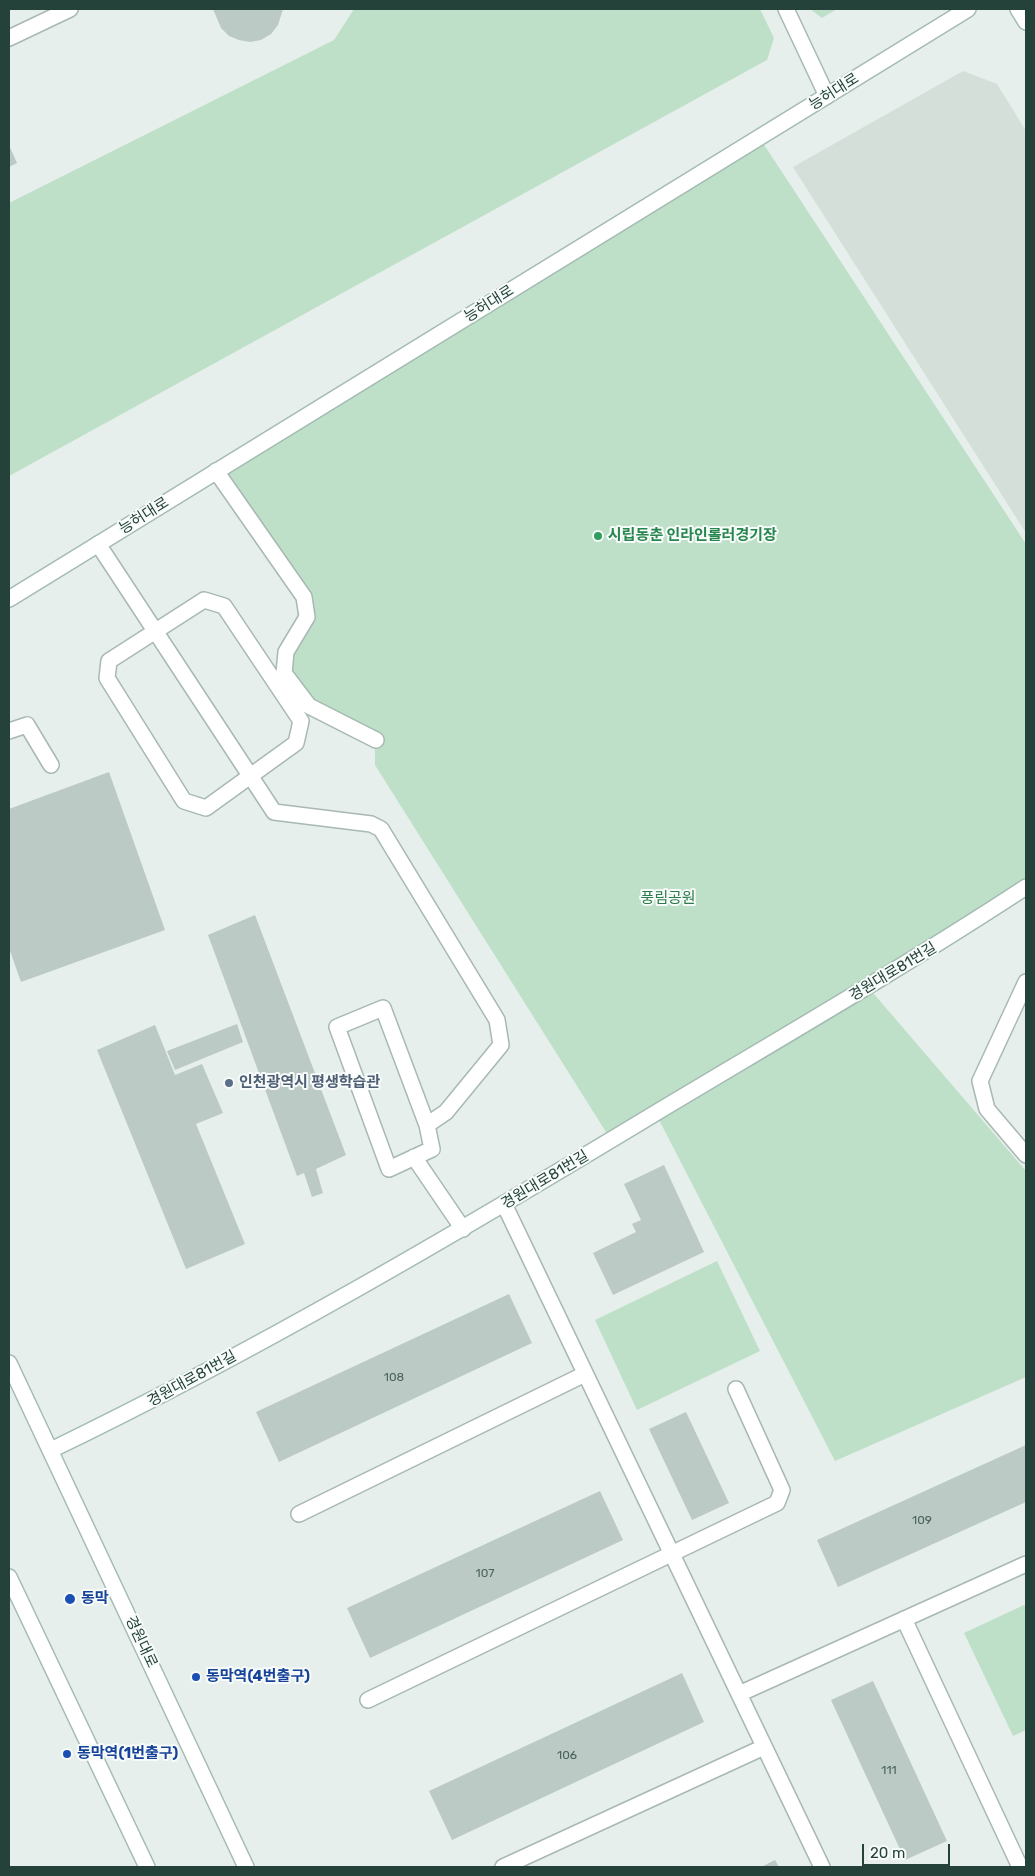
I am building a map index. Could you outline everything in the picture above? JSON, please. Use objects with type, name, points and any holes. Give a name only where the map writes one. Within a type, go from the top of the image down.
[{"type":"main road","points":[[9,38],[70,9]]},
{"type":"main road","points":[[786,9],[827,96]]},
{"type":"main road","name":"능허대로","points":[[9,598],[968,9]]},
{"type":"main road","points":[[1018,9],[1026,22]]},
{"type":"main road","points":[[216,471],[304,597],[307,617],[286,652],[284,673],[309,706],[376,740]]},
{"type":"main road","points":[[98,544],[252,774],[274,812],[371,824],[381,829],[497,1020],[501,1045],[446,1112],[427,1125]]},
{"type":"main road","points":[[204,600],[224,606],[301,721],[296,743],[252,774],[206,808],[184,801],[107,678],[109,661],[204,600]]},
{"type":"main road","points":[[9,731],[27,725],[51,765]]},
{"type":"main road","name":"경원대로81번길","points":[[51,1450],[144,1405],[463,1229],[933,948],[1026,887]]},
{"type":"main road","points":[[1026,982],[980,1082],[987,1109],[1026,1155]]},
{"type":"main road","points":[[383,1008],[427,1125],[432,1149],[389,1168],[338,1027],[383,1008]]},
{"type":"main road","points":[[414,1157],[463,1229]]},
{"type":"main road","points":[[504,1204],[822,1867]]},
{"type":"main road","name":"경원대로","points":[[9,1363],[246,1867]]},
{"type":"main road","points":[[299,1514],[585,1374]]},
{"type":"main road","points":[[368,1700],[777,1503],[782,1490],[736,1389]]},
{"type":"main road","points":[[739,1694],[1026,1564]]},
{"type":"main road","points":[[9,1577],[147,1867]]},
{"type":"main road","points":[[904,1619],[1020,1867]]},
{"type":"main road","points":[[504,1867],[764,1747]]},
{"type":"shaded area","points":[[963,71],[997,84],[1026,131],[1026,533],[793,167]]},
{"type":"green space","points":[[354,9],[760,9],[774,38],[767,60],[9,476],[9,203],[334,40]]},
{"type":"green space","points":[[810,9],[837,9],[822,18]]},
{"type":"green space","name":"풍림공원","points":[[759,137],[1026,544],[1026,887],[868,987],[1026,1171],[1026,1377],[835,1461],[656,1114],[611,1140],[375,765],[375,740],[309,706],[284,673],[307,617],[304,597],[216,471]]},
{"type":"green space","points":[[717,1261],[760,1351],[637,1410],[595,1320]]},
{"type":"green space","points":[[1024,1605],[1026,1606],[1026,1730],[1013,1736],[964,1633]]},
{"type":"building","points":[[213,9],[283,9],[278,25],[271,34],[261,40],[250,42],[229,36],[221,28]]},
{"type":"building","points":[[9,145],[17,163],[9,167]]},
{"type":"building","points":[[109,772],[165,930],[21,982],[9,948],[9,809]]},
{"type":"building","points":[[255,915],[346,1155],[316,1169],[323,1193],[312,1197],[304,1173],[297,1176],[208,935]]},
{"type":"building","points":[[237,1024],[243,1042],[175,1070],[167,1051]]},
{"type":"building","points":[[155,1025],[175,1075],[202,1064],[223,1113],[196,1124],[245,1244],[186,1269],[97,1050]]},
{"type":"building","points":[[664,1165],[704,1252],[613,1295],[593,1253],[636,1232],[632,1224],[641,1220],[624,1184]]},
{"type":"building","points":[[509,1294],[532,1343],[279,1462],[256,1412]]},
{"type":"building","points":[[686,1412],[729,1503],[692,1520],[649,1429]]},
{"type":"building","points":[[1026,1445],[1026,1502],[838,1587],[817,1540]]},
{"type":"building","points":[[600,1491],[623,1540],[370,1658],[347,1608]]},
{"type":"building","points":[[682,1673],[704,1722],[452,1840],[429,1791]]},
{"type":"building","points":[[873,1681],[947,1841],[905,1860],[831,1700]]},
{"type":"building","points":[[775,1860],[779,1867],[761,1867]]},
{"type":"place","name":"시립동춘 인라인롤러경기장","points":[[598,536]]},
{"type":"place","name":"인천광역시 평생학습관","points":[[229,1083]]},
{"type":"place","name":"동막","points":[[70,1599]]},
{"type":"place","name":"동막역(4번출구)","points":[[196,1677]]},
{"type":"place","name":"동막역(1번출구)","points":[[67,1754]]}]
